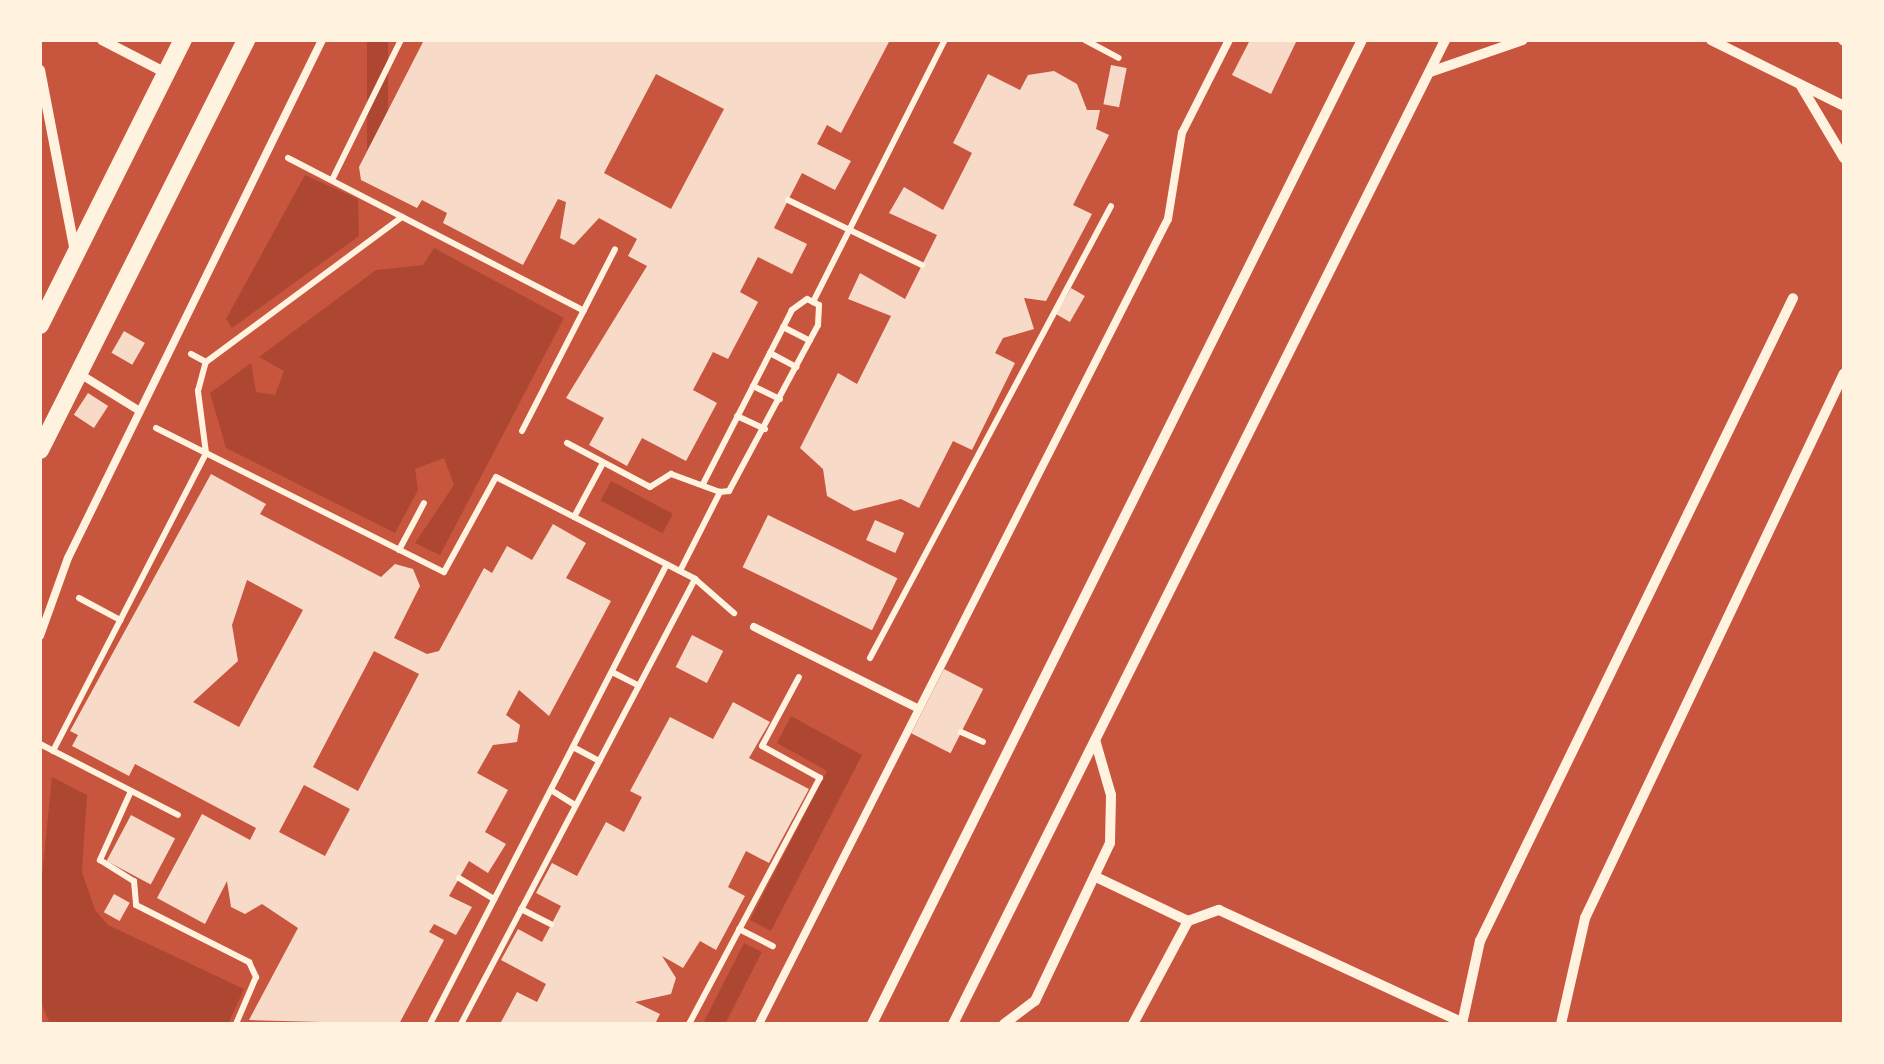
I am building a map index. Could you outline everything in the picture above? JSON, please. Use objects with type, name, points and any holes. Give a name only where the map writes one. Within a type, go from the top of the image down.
[{"type":"street","points":[[102,40],[166,73]]},
{"type":"street","points":[[40,325],[183,40]]},
{"type":"street","points":[[40,450],[246,40]]},
{"type":"street","points":[[872,1024],[1362,40]]},
{"type":"street","points":[[953,1024],[1445,40]]},
{"type":"street","points":[[1429,72],[1523,40]]},
{"type":"street","points":[[1711,40],[1844,106]]},
{"type":"street","points":[[40,70],[76,254]]},
{"type":"street","points":[[1799,84],[1844,158]]},
{"type":"street","points":[[1133,1024],[1188,921],[1208,910],[1229,914],[1462,1023],[1480,941],[1793,298]]},
{"type":"street","points":[[1561,1024],[1585,918],[1844,373]]},
{"type":"street","points":[[1004,1024],[1036,1001],[1096,877],[1112,824],[1096,740]]},
{"type":"street","points":[[1096,877],[1188,921]]},
{"type":"lane","points":[[40,636],[56,586],[322,40]]},
{"type":"lane","points":[[760,1024],[1168,219],[1182,133],[1229,40]]},
{"type":"lane","points":[[79,373],[138,414]]},
{"type":"lane","points":[[754,627],[919,709]]},
{"type":"path","points":[[332,180],[401,40]]},
{"type":"path","points":[[813,302],[945,40]]},
{"type":"path","points":[[1085,40],[1096,42],[1119,58]]},
{"type":"path","points":[[269,148],[584,311]]},
{"type":"path","points":[[788,200],[922,265]]},
{"type":"path","points":[[858,682],[1112,206]]},
{"type":"path","points":[[53,752],[206,454],[198,391],[206,362],[402,217]]},
{"type":"path","points":[[522,431],[615,250]]},
{"type":"path","points":[[703,484],[796,305],[813,302]]},
{"type":"path","points":[[566,443],[650,487],[670,474],[720,492],[735,488],[822,316],[813,302]]},
{"type":"path","points":[[784,327],[810,341]]},
{"type":"path","points":[[173,344],[206,362]]},
{"type":"path","points":[[770,354],[796,367]]},
{"type":"path","points":[[753,386],[780,399]]},
{"type":"path","points":[[138,414],[206,454],[444,572],[496,477],[695,579],[754,627]]},
{"type":"path","points":[[738,416],[765,429]]},
{"type":"path","points":[[574,518],[603,463]]},
{"type":"path","points":[[680,571],[720,492]]},
{"type":"path","points":[[399,550],[424,503]]},
{"type":"path","points":[[430,1024],[667,564]]},
{"type":"path","points":[[460,1024],[695,579]]},
{"type":"path","points":[[56,586],[120,620]]},
{"type":"path","points":[[689,1024],[820,778],[762,746],[811,655]]},
{"type":"path","points":[[612,672],[639,686]]},
{"type":"path","points":[[40,744],[178,815]]},
{"type":"path","points":[[573,747],[599,761]]},
{"type":"path","points":[[550,790],[576,805]]},
{"type":"path","points":[[131,791],[100,860],[134,880],[136,904],[249,962],[256,978],[236,1024]]},
{"type":"path","points":[[459,878],[494,899]]},
{"type":"path","points":[[521,910],[551,924]]},
{"type":"path","points":[[739,928],[794,956]]},
{"type":"shaded area","points":[[367,40],[388,40],[388,158],[367,158]]},
{"type":"shaded area","points":[[305,175],[358,199],[359,236],[232,328],[226,319]]},
{"type":"shaded area","points":[[434,248],[564,318],[440,555],[415,543],[454,485],[444,458],[415,469],[418,490],[395,533],[226,448],[210,393],[251,363],[256,392],[275,395],[284,371],[259,357],[376,270],[423,265]]},
{"type":"shaded area","points":[[611,481],[673,514],[662,533],[601,500]]},
{"type":"shaded area","points":[[791,716],[862,755],[771,931],[750,920],[827,771],[777,743]]},
{"type":"shaded area","points":[[52,777],[87,795],[82,872],[95,910],[108,925],[244,989],[228,1024],[50,1024],[40,1000],[40,895]]},
{"type":"shaded area","points":[[744,943],[762,952],[725,1024],[703,1024]]},
{"type":"building","points":[[424,40],[890,40],[841,133],[827,125],[817,144],[851,161],[835,190],[802,173],[774,228],[807,244],[792,274],[758,257],[740,292],[758,302],[728,359],[713,352],[693,390],[717,403],[686,461],[642,438],[627,466],[589,445],[604,418],[566,398],[647,266],[628,256],[637,239],[599,218],[574,245],[560,238],[566,202],[558,199],[523,265],[443,223],[447,213],[422,200],[417,208],[361,180],[359,167]],"holes":[[[656,74],[724,109],[671,209],[604,173]]]},
{"type":"building","points":[[1250,40],[1297,40],[1271,94],[1232,75]]},
{"type":"building","points":[[1111,65],[1127,68],[1119,107],[1103,104]]},
{"type":"building","points":[[1054,71],[1077,84],[1087,110],[1100,110],[1096,129],[1109,135],[1073,205],[1092,214],[1046,301],[1024,298],[1034,329],[1003,338],[995,353],[1015,363],[972,450],[953,441],[919,508],[901,499],[854,511],[827,496],[823,469],[800,448],[838,373],[857,384],[891,316],[848,299],[860,273],[905,299],[937,235],[889,213],[904,187],[943,210],[972,153],[953,143],[988,74],[1020,90],[1028,75]]},
{"type":"building","points":[[1071,288],[1085,296],[1070,322],[1056,314]]},
{"type":"building","points":[[124,331],[145,343],[132,365],[112,353]]},
{"type":"building","points":[[88,393],[108,406],[94,428],[74,415]]},
{"type":"building","points":[[211,474],[266,504],[260,514],[381,577],[395,564],[413,569],[420,586],[394,638],[427,654],[439,651],[484,568],[492,573],[507,546],[532,560],[553,524],[586,543],[566,578],[611,601],[549,716],[519,690],[506,715],[520,725],[517,742],[493,745],[477,773],[508,790],[485,832],[506,844],[488,873],[469,861],[449,896],[472,907],[456,935],[434,924],[429,932],[444,940],[399,1024],[249,1020],[298,928],[262,904],[245,914],[231,907],[227,881],[205,924],[157,898],[202,814],[250,840],[256,828],[135,764],[129,776],[72,746],[78,735],[70,731]],"holes":[[[247,580],[303,610],[239,727],[193,702],[238,661],[232,625]],[[374,651],[419,674],[358,791],[313,767]],[[304,785],[350,809],[325,856],[279,832]]]},
{"type":"building","points":[[768,515],[897,578],[872,630],[743,567]]},
{"type":"building","points":[[875,520],[904,533],[895,553],[866,540]]},
{"type":"building","points":[[692,635],[723,651],[707,683],[676,667]]},
{"type":"building","points":[[944,669],[983,689],[951,753],[911,733]]},
{"type":"building","points":[[733,702],[770,722],[749,758],[809,789],[769,863],[746,851],[728,887],[745,896],[716,950],[700,941],[683,968],[662,956],[676,978],[671,994],[635,1002],[660,1014],[655,1024],[500,1024],[517,992],[537,1002],[546,984],[501,960],[518,929],[542,942],[561,906],[536,893],[552,863],[577,876],[606,822],[624,832],[642,797],[630,791],[670,717],[713,739]]},
{"type":"building","points":[[131,815],[175,838],[151,884],[107,861]]},
{"type":"building","points":[[114,894],[130,903],[120,921],[104,912]]}]
